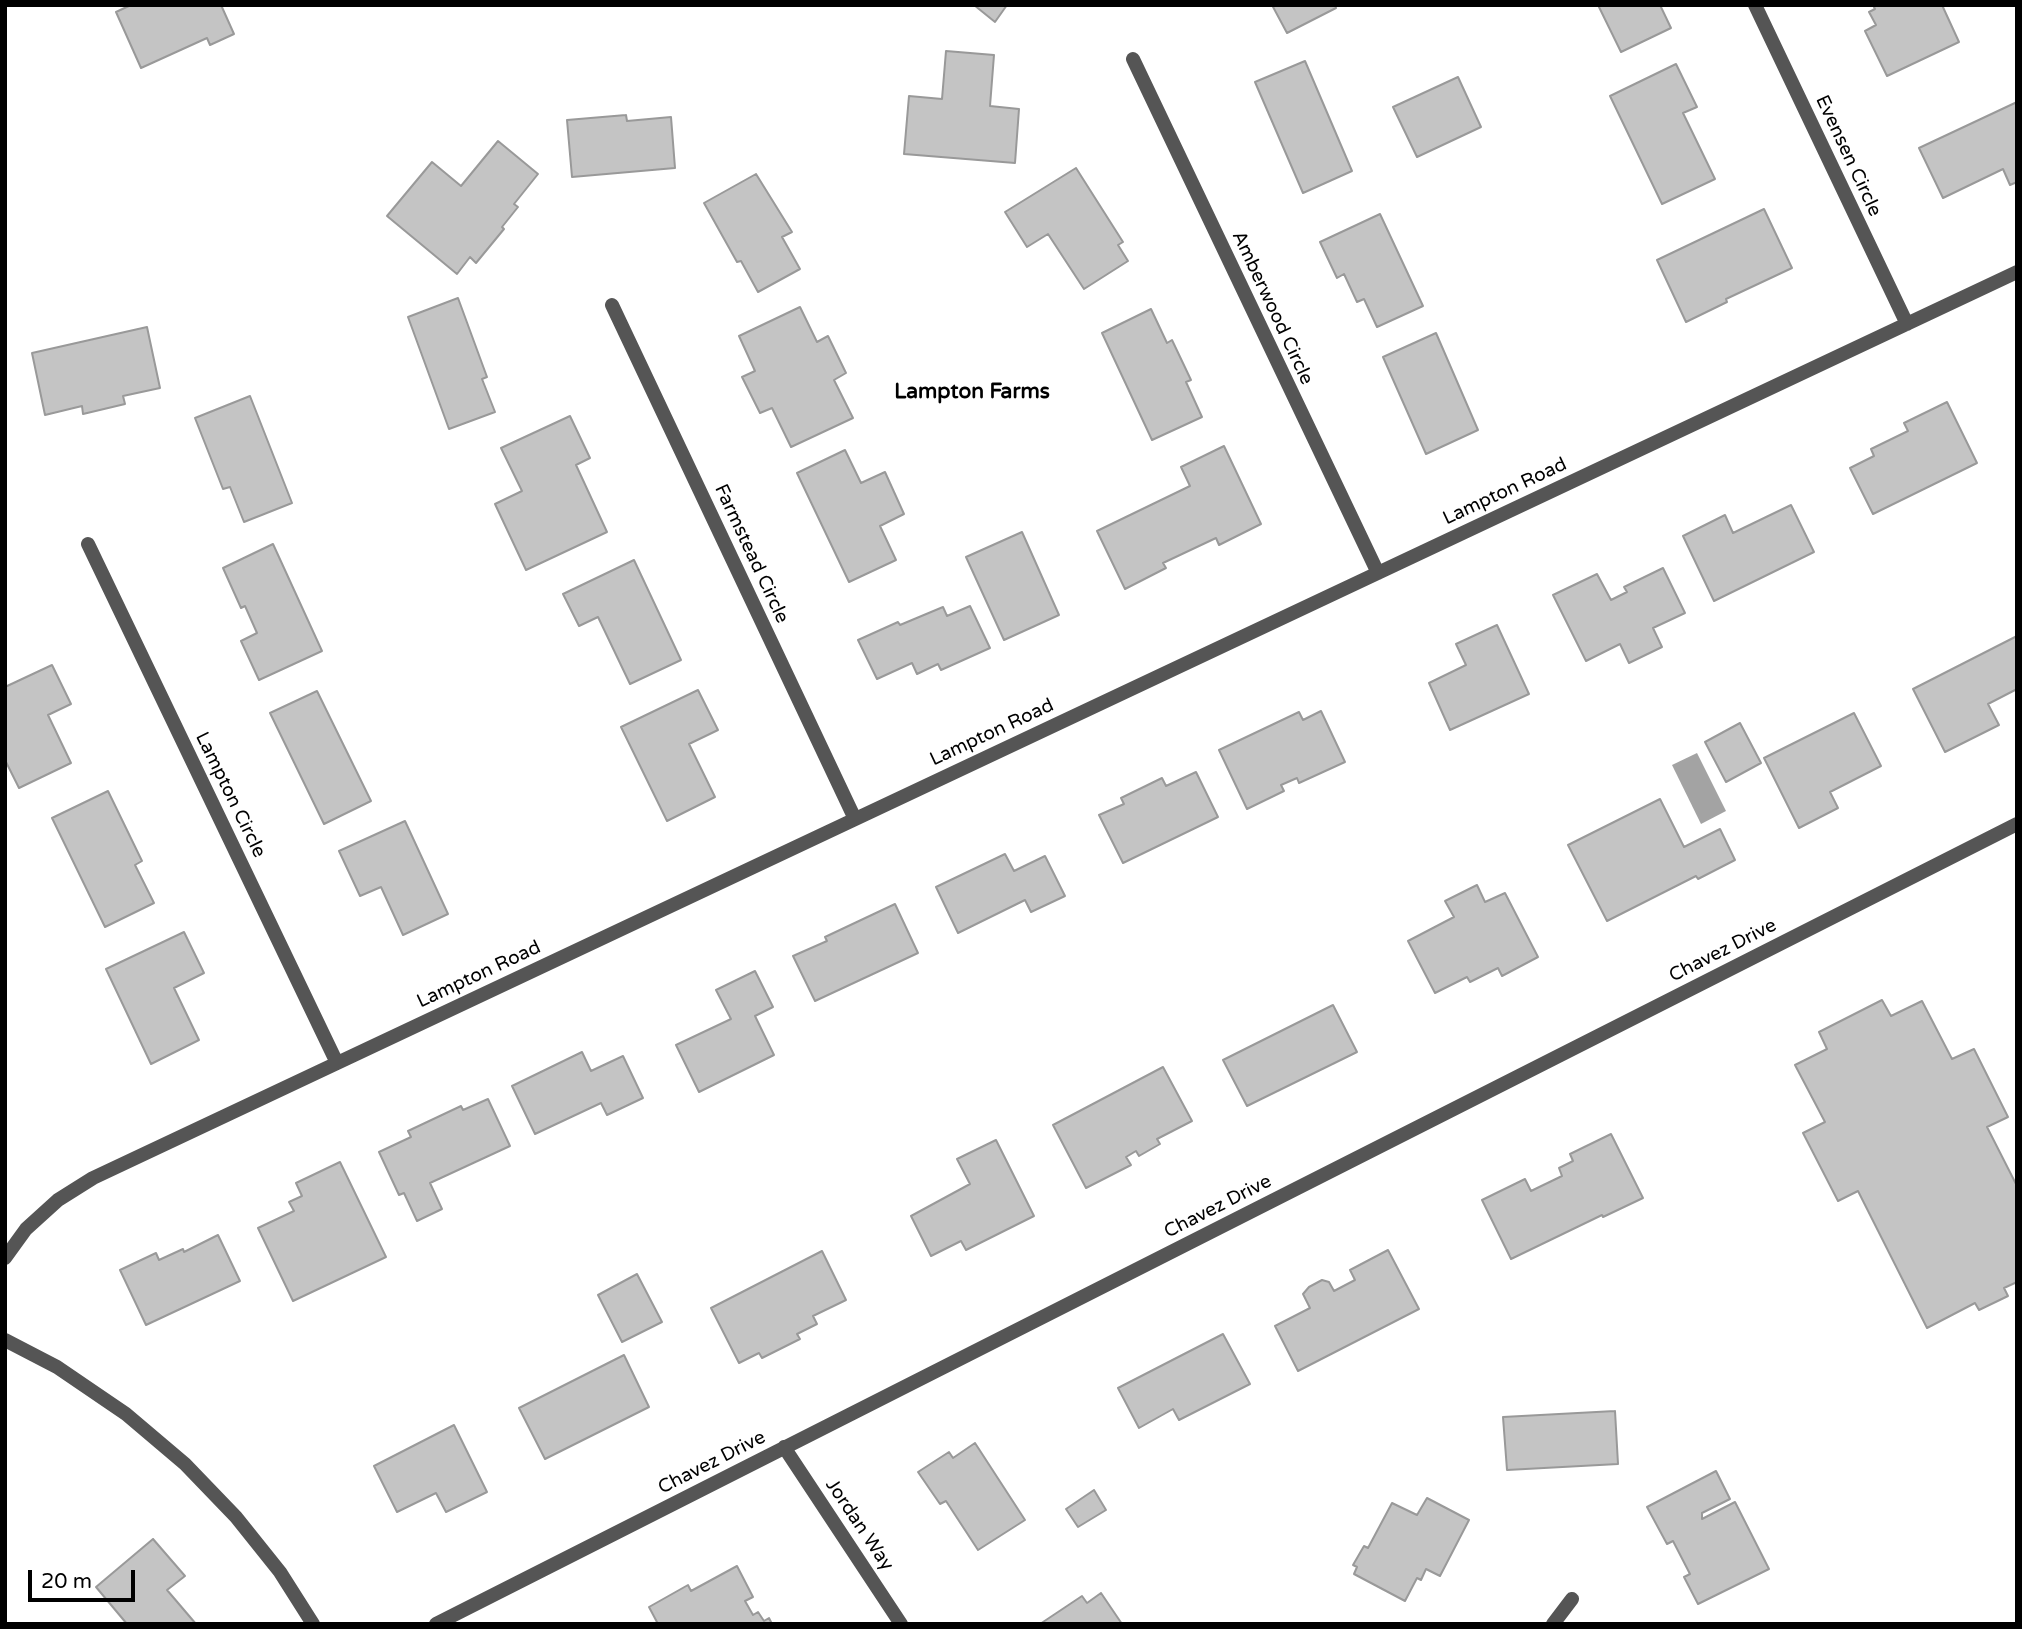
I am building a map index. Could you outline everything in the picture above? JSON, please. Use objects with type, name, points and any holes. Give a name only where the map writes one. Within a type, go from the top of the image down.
[{"type":"street","name":"Evensen Circle","points":[[1755,5],[1906,324]]},
{"type":"street","name":"Amberwood Circle","points":[[1133,59],[1378,573]]},
{"type":"street","name":"Lampton Road","points":[[5,1258],[26,1229],[50,1207],[93,1178],[2017,272]]},
{"type":"street","name":"Farmstead Circle","points":[[612,305],[855,819]]},
{"type":"street","name":"Lampton Circle","points":[[88,544],[337,1063]]},
{"type":"street","name":"Chavez Drive","points":[[436,1624],[2017,824]]},
{"type":"street","points":[[5,1340],[57,1367],[126,1414],[185,1464],[236,1517],[280,1572],[313,1624]]},
{"type":"street","name":"Jordan Way","points":[[784,1447],[901,1624]]},
{"type":"street","points":[[1553,1624],[1572,1599]]},
{"type":"shaded area","points":[[1697,753],[1726,811],[1701,824],[1672,765]]},
{"type":"building","points":[[131,5],[221,5],[234,34],[210,45],[207,38],[141,68],[116,12]]},
{"type":"building","points":[[974,5],[1007,5],[995,22]]},
{"type":"building","points":[[1272,5],[1335,5],[1336,8],[1287,33]]},
{"type":"building","points":[[1598,5],[1660,5],[1671,28],[1621,52]]},
{"type":"building","points":[[1873,5],[1942,5],[1959,42],[1887,76],[1865,31],[1876,25],[1869,12],[1875,9]]},
{"type":"building","points":[[946,51],[994,55],[990,106],[1019,109],[1015,163],[904,154],[909,96],[942,99]]},
{"type":"building","points":[[1305,61],[1352,171],[1303,193],[1255,82]]},
{"type":"building","points":[[1676,64],[1697,107],[1683,113],[1715,179],[1662,204],[1610,96]]},
{"type":"building","points":[[1458,77],[1481,127],[1417,157],[1393,107]]},
{"type":"building","points":[[2017,102],[2017,182],[2010,185],[2003,169],[1943,198],[1919,148]]},
{"type":"building","points":[[626,115],[627,121],[671,117],[675,168],[572,177],[567,120]]},
{"type":"building","points":[[498,141],[538,174],[514,204],[518,207],[502,227],[504,229],[476,263],[470,257],[457,274],[387,216],[432,162],[461,186]]},
{"type":"building","points":[[1076,168],[1123,242],[1118,245],[1128,261],[1084,289],[1048,234],[1027,247],[1005,212]]},
{"type":"building","points":[[756,174],[792,232],[782,237],[800,269],[758,292],[741,261],[737,262],[704,203]]},
{"type":"building","points":[[1764,209],[1792,268],[1726,299],[1727,302],[1686,322],[1657,260]]},
{"type":"building","points":[[1380,214],[1423,306],[1377,327],[1364,299],[1357,302],[1344,274],[1337,278],[1320,242]]},
{"type":"building","points":[[458,298],[487,377],[482,379],[495,412],[449,429],[408,317]]},
{"type":"building","points":[[800,307],[817,342],[828,336],[846,373],[834,380],[853,418],[791,447],[772,408],[760,413],[742,377],[755,371],[739,336]]},
{"type":"building","points":[[1151,309],[1167,343],[1172,340],[1191,380],[1186,382],[1202,417],[1152,440],[1102,333]]},
{"type":"building","points":[[147,327],[160,388],[123,396],[125,404],[83,414],[82,406],[45,415],[32,353]]},
{"type":"building","points":[[1436,333],[1478,430],[1426,454],[1383,357]]},
{"type":"building","points":[[250,396],[292,503],[244,522],[230,487],[223,489],[195,418]]},
{"type":"building","points":[[1947,402],[1977,463],[1873,514],[1850,468],[1874,456],[1871,449],[1908,431],[1904,423]]},
{"type":"building","points":[[570,416],[590,458],[576,465],[607,532],[526,570],[495,504],[522,491],[501,448]]},
{"type":"building","points":[[1224,446],[1261,524],[1219,545],[1216,538],[1163,563],[1166,568],[1125,589],[1097,531],[1190,486],[1181,467]]},
{"type":"building","points":[[845,450],[861,483],[885,472],[904,514],[880,526],[896,560],[849,582],[797,473]]},
{"type":"building","points":[[1791,505],[1814,552],[1714,601],[1683,536],[1725,515],[1733,533]]},
{"type":"building","points":[[1022,532],[1059,615],[1004,640],[966,557]]},
{"type":"building","points":[[273,544],[322,651],[259,680],[241,641],[257,633],[245,606],[241,608],[223,568]]},
{"type":"building","points":[[634,560],[681,660],[630,684],[598,617],[579,626],[563,594]]},
{"type":"building","points":[[1663,568],[1685,613],[1653,628],[1662,647],[1629,663],[1620,644],[1586,661],[1553,595],[1597,574],[1611,600],[1627,592],[1624,587]]},
{"type":"building","points":[[970,606],[990,648],[941,670],[938,664],[917,674],[912,663],[877,679],[858,640],[898,622],[900,625],[943,607],[947,616]]},
{"type":"building","points":[[1497,625],[1529,694],[1450,730],[1429,683],[1466,665],[1456,644]]},
{"type":"building","points":[[2017,636],[2017,689],[1988,704],[1999,725],[1945,752],[1913,689]]},
{"type":"building","points":[[52,665],[71,704],[48,715],[71,763],[19,788],[5,760],[5,687]]},
{"type":"building","points":[[698,690],[718,730],[689,744],[715,797],[667,821],[621,727]]},
{"type":"building","points":[[317,691],[371,801],[324,824],[270,713]]},
{"type":"building","points":[[1321,711],[1345,762],[1299,783],[1297,778],[1281,785],[1284,791],[1247,809],[1219,750],[1299,712],[1303,720]]},
{"type":"building","points":[[1854,713],[1881,766],[1830,792],[1838,808],[1799,828],[1764,758]]},
{"type":"building","points":[[1740,723],[1761,763],[1726,782],[1705,742]]},
{"type":"building","points":[[1196,772],[1218,817],[1123,863],[1099,815],[1124,804],[1121,798],[1162,778],[1166,786]]},
{"type":"building","points":[[108,791],[142,861],[135,865],[154,903],[105,927],[52,818]]},
{"type":"building","points":[[1660,799],[1684,847],[1720,829],[1735,860],[1698,879],[1696,876],[1607,921],[1568,845]]},
{"type":"building","points":[[405,821],[448,914],[403,935],[381,887],[360,896],[339,851]]},
{"type":"building","points":[[1005,854],[1014,871],[1045,856],[1065,896],[1031,912],[1025,900],[958,933],[936,887]]},
{"type":"building","points":[[1477,885],[1485,902],[1505,893],[1538,957],[1502,976],[1498,968],[1470,982],[1467,977],[1435,993],[1408,941],[1454,917],[1445,901]]},
{"type":"building","points":[[895,904],[918,953],[815,1001],[793,956],[827,941],[825,937]]},
{"type":"building","points":[[184,932],[204,973],[174,988],[199,1040],[151,1064],[106,969]]},
{"type":"building","points":[[755,971],[773,1007],[755,1016],[774,1055],[699,1092],[676,1045],[731,1019],[716,990]]},
{"type":"building","points":[[1882,1000],[1891,1016],[1922,1001],[1952,1059],[1974,1049],[2008,1117],[1987,1127],[2017,1186],[2017,1282],[2004,1288],[2008,1296],[1979,1310],[1975,1303],[1927,1328],[1858,1191],[1838,1201],[1803,1133],[1825,1122],[1795,1065],[1827,1049],[1819,1032]]},
{"type":"building","points":[[1333,1005],[1357,1052],[1247,1106],[1223,1060]]},
{"type":"building","points":[[582,1052],[591,1071],[623,1056],[643,1098],[607,1115],[601,1103],[535,1134],[512,1086]]},
{"type":"building","points":[[1163,1067],[1192,1121],[1157,1139],[1160,1144],[1139,1156],[1136,1151],[1126,1157],[1131,1165],[1086,1188],[1053,1125]]},
{"type":"building","points":[[488,1099],[510,1146],[430,1183],[442,1209],[417,1221],[404,1193],[399,1195],[379,1152],[411,1137],[408,1131],[461,1106],[463,1110]]},
{"type":"building","points":[[1611,1134],[1643,1198],[1511,1259],[1482,1200],[1525,1179],[1531,1191],[1562,1176],[1559,1168],[1573,1161],[1570,1154]]},
{"type":"building","points":[[996,1140],[1034,1216],[966,1250],[961,1241],[931,1256],[911,1216],[970,1184],[957,1159]]},
{"type":"building","points":[[340,1162],[386,1257],[293,1301],[258,1228],[294,1211],[289,1202],[302,1196],[296,1183]]},
{"type":"building","points":[[218,1235],[240,1281],[146,1325],[120,1270],[156,1253],[159,1260],[183,1249],[184,1252]]},
{"type":"building","points":[[1388,1250],[1419,1309],[1298,1371],[1275,1326],[1310,1308],[1303,1294],[1309,1287],[1322,1280],[1329,1282],[1334,1291],[1355,1280],[1350,1270]]},
{"type":"building","points":[[822,1251],[846,1300],[813,1316],[817,1324],[797,1334],[800,1339],[762,1358],[759,1353],[739,1363],[711,1308]]},
{"type":"building","points":[[637,1274],[662,1322],[622,1342],[598,1295]]},
{"type":"building","points":[[1223,1334],[1250,1384],[1179,1420],[1173,1409],[1139,1428],[1118,1388]]},
{"type":"building","points":[[624,1355],[649,1407],[545,1459],[519,1408]]},
{"type":"building","points":[[1615,1411],[1618,1464],[1507,1470],[1503,1417]]},
{"type":"building","points":[[454,1425],[487,1492],[446,1512],[436,1493],[397,1512],[374,1466]]},
{"type":"building","points":[[975,1443],[1025,1520],[978,1550],[946,1501],[940,1504],[918,1472],[949,1452],[953,1458]]},
{"type":"building","points":[[1716,1471],[1730,1499],[1702,1513],[1702,1519],[1735,1502],[1769,1569],[1698,1604],[1684,1577],[1690,1574],[1673,1541],[1667,1544],[1647,1507]]},
{"type":"building","points":[[1094,1490],[1106,1510],[1078,1527],[1066,1509]]},
{"type":"building","points":[[1427,1498],[1469,1520],[1440,1576],[1426,1569],[1421,1580],[1417,1578],[1405,1601],[1354,1574],[1357,1567],[1353,1565],[1364,1546],[1368,1548],[1392,1503],[1417,1515]]},
{"type":"building","points":[[153,1539],[185,1576],[167,1590],[196,1624],[127,1624],[96,1587]]},
{"type":"building","points":[[737,1566],[753,1597],[745,1601],[753,1615],[758,1612],[764,1621],[769,1618],[772,1624],[658,1624],[649,1607],[688,1585],[691,1591]]},
{"type":"building","points":[[1101,1593],[1122,1624],[1040,1624],[1082,1596],[1087,1603]]},
{"type":"district","name":"Lampton Farms","points":[[972,392]]}]
